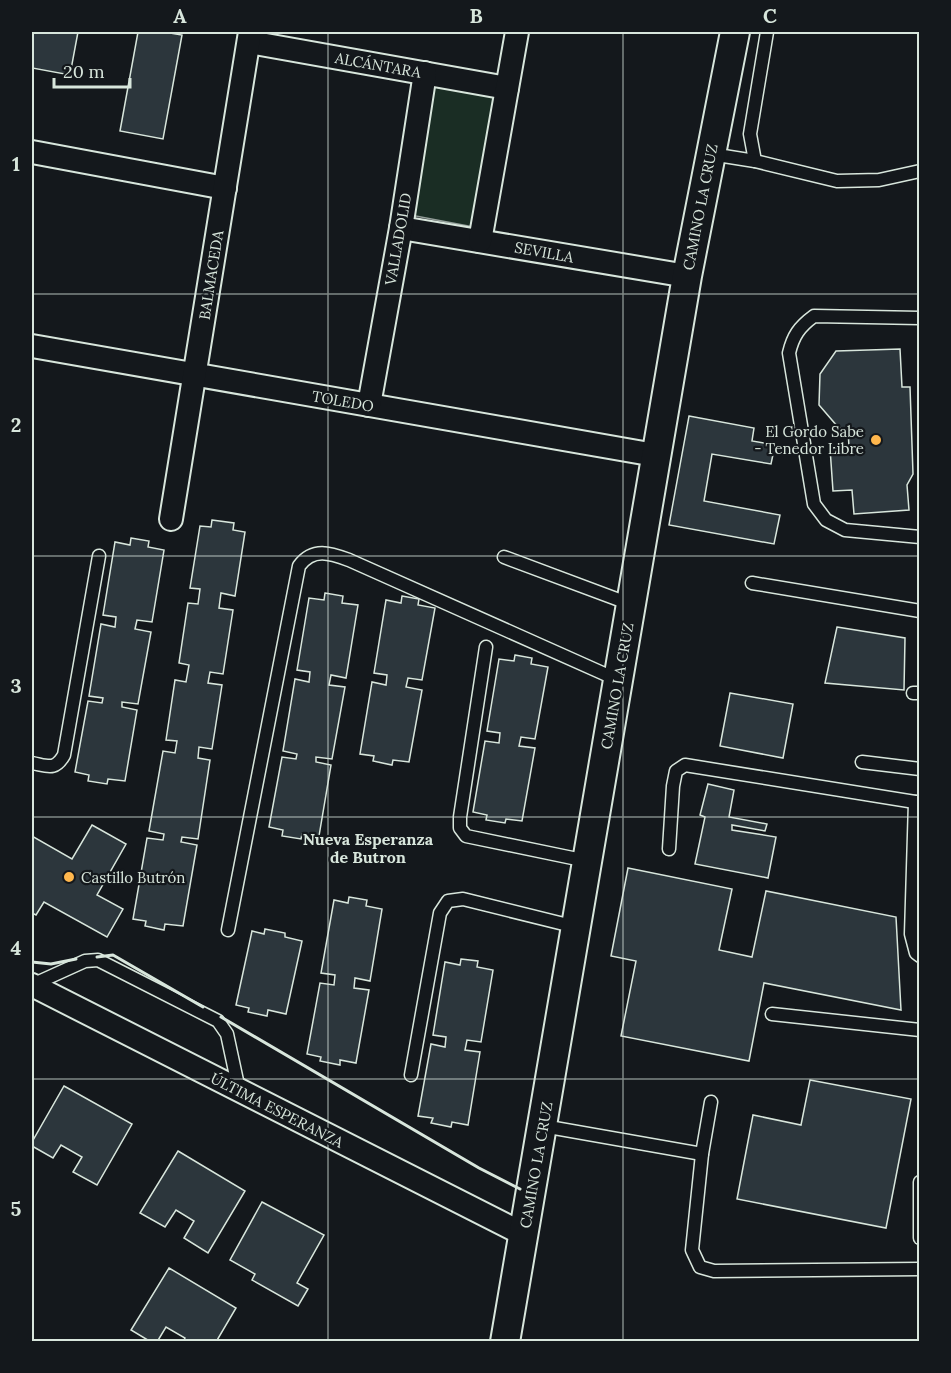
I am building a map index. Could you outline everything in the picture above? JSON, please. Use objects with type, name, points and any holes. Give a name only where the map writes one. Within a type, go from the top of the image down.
[{"type":"street","points":[[480,241],[517,32]]},
{"type":"street","name":"CAMINO LA CRUZ","points":[[505,1341],[655,455],[687,276],[735,32]]},
{"type":"street","name":"ALCÁNTARA","points":[[250,37],[425,74],[507,88]]},
{"type":"street","name":"BALMACEDA","points":[[171,519],[250,37]]},
{"type":"street","name":"VALLADOLID","points":[[369,405],[401,228],[425,74]]},
{"type":"street","points":[[32,152],[225,188]]},
{"type":"street","name":"SEVILLA","points":[[401,228],[687,276]]},
{"type":"street","name":"TOLEDO","points":[[32,346],[655,455]]},
{"type":"street","name":"ÚLTIMA ESPERANZA","points":[[32,985],[523,1234]]},
{"type":"lane","points":[[755,161],[750,134],[767,32]]},
{"type":"lane","points":[[711,154],[755,161],[837,182],[879,180],[920,171]]},
{"type":"lane","points":[[920,318],[814,316],[801,326],[793,339],[789,353],[814,504],[826,520],[845,530],[920,537]]},
{"type":"lane","points":[[228,930],[299,566],[305,558],[315,554],[331,553],[349,560],[618,680]]},
{"type":"lane","points":[[32,763],[56,766],[64,755],[99,556]]},
{"type":"lane","points":[[504,557],[630,604]]},
{"type":"lane","points":[[753,583],[920,611]]},
{"type":"lane","points":[[486,647],[460,828],[466,836],[587,861]]},
{"type":"lane","points":[[862,762],[920,769]]},
{"type":"lane","points":[[669,849],[673,786],[676,771],[685,765],[917,802],[917,864],[910,934],[916,953],[920,956]]},
{"type":"lane","points":[[411,1075],[440,913],[448,901],[463,899],[576,927]]},
{"type":"lane","points":[[32,985],[85,961],[98,960],[218,1021],[227,1034],[239,1090]]},
{"type":"lane","points":[[772,1014],[920,1030]]},
{"type":"lane","points":[[711,1102],[702,1154],[692,1250],[700,1267],[714,1271],[920,1269]]},
{"type":"lane","points":[[543,1126],[702,1154]]},
{"type":"lane","points":[[920,1182],[920,1238]]},
{"type":"green space","points":[[431,85],[502,98],[479,228],[405,214]]},
{"type":"building","points":[[32,32],[78,32],[70,75],[32,68]]},
{"type":"building","points":[[138,32],[182,35],[163,139],[120,131]]},
{"type":"building","points":[[900,349],[902,387],[910,387],[913,474],[907,485],[909,510],[854,514],[852,490],[833,491],[830,448],[849,447],[848,430],[838,427],[819,405],[820,374],[836,351]]},
{"type":"building","points":[[689,416],[754,428],[752,441],[775,445],[771,464],[712,454],[704,501],[780,515],[774,544],[669,525]]},
{"type":"building","points":[[212,520],[234,523],[233,530],[245,532],[235,596],[221,593],[219,608],[233,610],[223,674],[210,672],[208,683],[222,685],[212,749],[199,747],[198,758],[210,760],[198,839],[182,837],[181,842],[197,845],[183,926],[165,924],[164,930],[145,926],[146,921],[133,919],[147,838],[163,840],[164,834],[149,831],[163,751],[175,753],[177,741],[166,740],[175,680],[186,682],[189,665],[179,663],[188,603],[198,604],[200,589],[190,588],[200,526],[211,527]]},
{"type":"building","points":[[131,538],[149,541],[148,547],[164,550],[152,622],[137,620],[135,629],[151,632],[138,704],[122,702],[122,707],[137,710],[125,781],[108,779],[107,784],[88,781],[89,775],[75,772],[88,701],[102,703],[103,698],[89,696],[101,624],[115,627],[116,617],[103,615],[115,542],[130,545]]},
{"type":"building","points":[[325,593],[343,596],[342,603],[358,605],[346,678],[331,675],[329,685],[345,687],[332,759],[316,757],[316,762],[331,765],[319,836],[302,834],[301,839],[282,836],[283,830],[269,827],[282,757],[296,759],[297,754],[283,751],[295,679],[309,682],[310,672],[297,670],[309,598],[324,600]]},
{"type":"building","points":[[402,596],[419,599],[418,605],[435,608],[422,680],[408,678],[406,687],[422,690],[409,762],[393,760],[392,765],[373,761],[374,756],[360,754],[372,682],[386,685],[387,675],[374,673],[386,600],[401,603]]},
{"type":"building","points":[[837,627],[905,638],[904,690],[825,683]]},
{"type":"building","points":[[515,655],[532,658],[531,664],[548,667],[535,739],[521,737],[519,746],[535,748],[522,821],[506,819],[505,823],[486,820],[487,815],[473,812],[485,741],[499,743],[500,733],[487,731],[499,659],[514,661]]},
{"type":"building","points":[[730,693],[793,704],[783,758],[720,746]]},
{"type":"building","points":[[708,784],[734,790],[729,817],[767,824],[765,831],[732,825],[732,830],[776,837],[768,878],[695,864],[705,817],[700,815]]},
{"type":"building","name":"Castillo Butrón","points":[[92,825],[126,844],[97,895],[123,909],[107,937],[44,902],[36,915],[32,913],[32,836],[72,859]]},
{"type":"building","points":[[628,868],[732,889],[719,950],[752,957],[766,891],[896,917],[901,1010],[764,983],[749,1061],[621,1036],[636,961],[611,956]]},
{"type":"building","points":[[349,897],[367,900],[366,906],[382,909],[370,981],[355,978],[354,988],[369,990],[356,1063],[340,1060],[340,1065],[320,1061],[321,1057],[307,1054],[320,983],[334,985],[335,975],[321,973],[334,900],[348,903]]},
{"type":"building","points":[[265,929],[285,933],[285,937],[302,941],[286,1014],[268,1010],[267,1016],[248,1012],[249,1008],[236,1005],[252,931],[264,934]]},
{"type":"building","points":[[461,959],[478,961],[477,967],[493,970],[481,1042],[467,1040],[465,1050],[480,1052],[468,1125],[452,1122],[451,1127],[431,1123],[433,1118],[418,1116],[431,1044],[445,1047],[446,1037],[433,1035],[445,962],[460,965]]},
{"type":"building","points":[[810,1080],[911,1099],[886,1228],[737,1199],[753,1115],[801,1125]]},
{"type":"building","points":[[64,1086],[132,1124],[97,1185],[73,1172],[82,1157],[61,1145],[53,1158],[32,1146],[32,1142]]},
{"type":"building","points":[[178,1151],[245,1191],[208,1253],[184,1238],[194,1221],[176,1210],[165,1227],[140,1213]]},
{"type":"building","points":[[262,1202],[324,1235],[297,1283],[308,1289],[298,1306],[252,1280],[255,1274],[230,1260]]},
{"type":"building","points":[[169,1268],[236,1308],[216,1342],[183,1342],[185,1338],[166,1327],[157,1342],[151,1342],[131,1330]]},
{"type":"wall","points":[[97,957],[113,955],[203,1007]]},
{"type":"wall","points":[[32,962],[51,964],[76,959]]},
{"type":"wall","points":[[221,1017],[479,1168],[520,1189]]},
{"type":"place","name":"El Gordo Sabe - Tenedor Libre","points":[[876,440]]},
{"type":"place","name":"Castillo Butrón","points":[[69,877]]},
{"type":"district","name":"Nueva Esperanza de Butron","points":[[368,848]]}]
